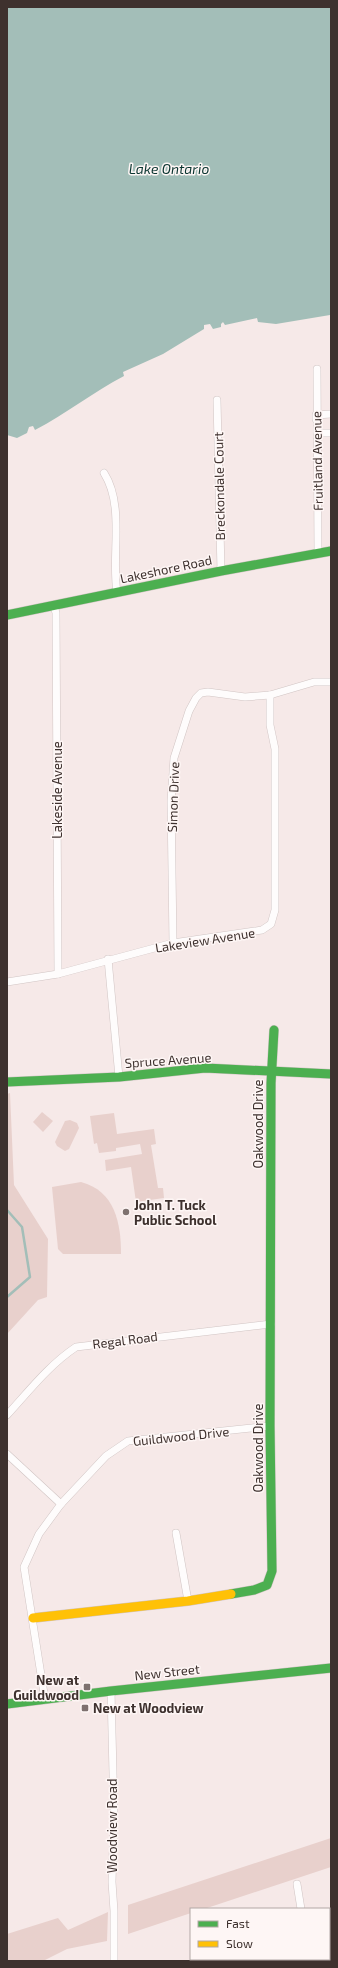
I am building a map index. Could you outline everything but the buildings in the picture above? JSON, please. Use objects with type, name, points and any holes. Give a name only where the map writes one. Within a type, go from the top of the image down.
[{"type":"street","name":"Fruitland Avenue","points":[[317,368],[316,415],[318,554]]},
{"type":"street","name":"Breckondale Court","points":[[217,400],[221,571]]},
{"type":"street","points":[[331,414],[316,415],[317,434],[331,433]]},
{"type":"street","points":[[104,473],[111,484],[115,501],[117,593]]},
{"type":"street","name":"Lakeshore Road","points":[[7,616],[221,571],[331,552]]},
{"type":"street","name":"Lakeside Avenue","points":[[54,606],[56,621],[58,974]]},
{"type":"street","name":"Simon Drive","points":[[173,943],[171,801],[174,758],[189,710],[196,698],[201,693],[208,692],[245,696],[270,695],[314,682],[331,682]]},
{"type":"street","name":"Lakeview Avenue","points":[[7,982],[58,974],[108,959],[173,943],[262,930],[271,924],[275,910],[275,750],[270,725],[270,695]]},
{"type":"street","points":[[108,959],[119,1076]]},
{"type":"street","name":"Oakwood Drive","points":[[33,1618],[188,1601],[254,1590],[267,1585],[272,1571],[270,1426],[272,1072],[274,1030]]},
{"type":"street","name":"Spruce Avenue","points":[[7,1082],[119,1076],[205,1068],[331,1074]]},
{"type":"street","name":"Regal Road","points":[[7,1415],[46,1372],[63,1356],[76,1347],[271,1324]]},
{"type":"street","name":"Guildwood Drive","points":[[45,1700],[24,1567],[39,1534],[61,1504],[106,1456],[128,1441],[270,1426]]},
{"type":"street","points":[[7,1454],[61,1504]]},
{"type":"street","points":[[176,1533],[188,1601]]},
{"type":"street","name":"New Street","points":[[7,1704],[111,1691],[331,1668]]},
{"type":"street","name":"Woodview Road","points":[[111,1691],[114,1814],[112,1882],[114,1911],[114,1961]]},
{"type":"street","points":[[297,1884],[301,1908]]},
{"type":"shaded area","points":[[10,1093],[14,1185],[48,1239],[47,1297],[38,1300],[7,1334],[7,1094]]},
{"type":"shaded area","points":[[42,1112],[53,1121],[43,1132],[33,1122]]},
{"type":"shaded area","points":[[114,1113],[117,1134],[154,1129],[156,1144],[151,1145],[158,1188],[163,1188],[164,1198],[136,1202],[131,1167],[106,1171],[105,1160],[142,1154],[140,1144],[116,1148],[116,1151],[99,1153],[97,1143],[94,1144],[90,1116]]},
{"type":"shaded area","points":[[70,1120],[77,1123],[79,1128],[69,1149],[65,1151],[57,1146],[55,1142],[65,1121]]},
{"type":"shaded area","points":[[81,1182],[92,1186],[102,1193],[114,1210],[120,1231],[121,1254],[63,1254],[58,1249],[52,1187]]},
{"type":"shaded area","points":[[331,1838],[331,1867],[207,1908],[190,1908],[190,1913],[128,1934],[128,1905]]},
{"type":"shaded area","points":[[108,1912],[107,1941],[67,1949],[43,1961],[7,1961],[7,1934],[58,1918],[68,1930]]},
{"type":"water","name":"Lake Ontario","points":[[7,7],[331,7],[330,315],[276,324],[258,322],[257,318],[225,325],[223,322],[221,327],[213,329],[210,324],[204,325],[204,329],[163,354],[123,372],[124,376],[46,424],[35,430],[33,426],[29,427],[27,433],[17,438],[7,435]]},
{"type":"waterway","points":[[7,1210],[22,1227],[30,1277],[7,1297]]},
{"type":"traffic: fast","points":[[7,615],[221,571],[331,551]]},
{"type":"traffic: fast","points":[[231,1594],[254,1590],[267,1585],[272,1571],[270,1426],[271,1083],[274,1030]]},
{"type":"traffic: fast","points":[[7,1082],[119,1077],[205,1068],[331,1074]]},
{"type":"traffic: fast","points":[[7,1704],[111,1691],[331,1668]]},
{"type":"traffic: slow","points":[[33,1618],[188,1601],[231,1594]]},
{"type":"place","name":"John T. Tuck Public School","points":[[126,1212]]},
{"type":"place","name":"New at Guildwood","points":[[87,1687]]},
{"type":"place","name":"New at Woodview","points":[[85,1708]]}]
